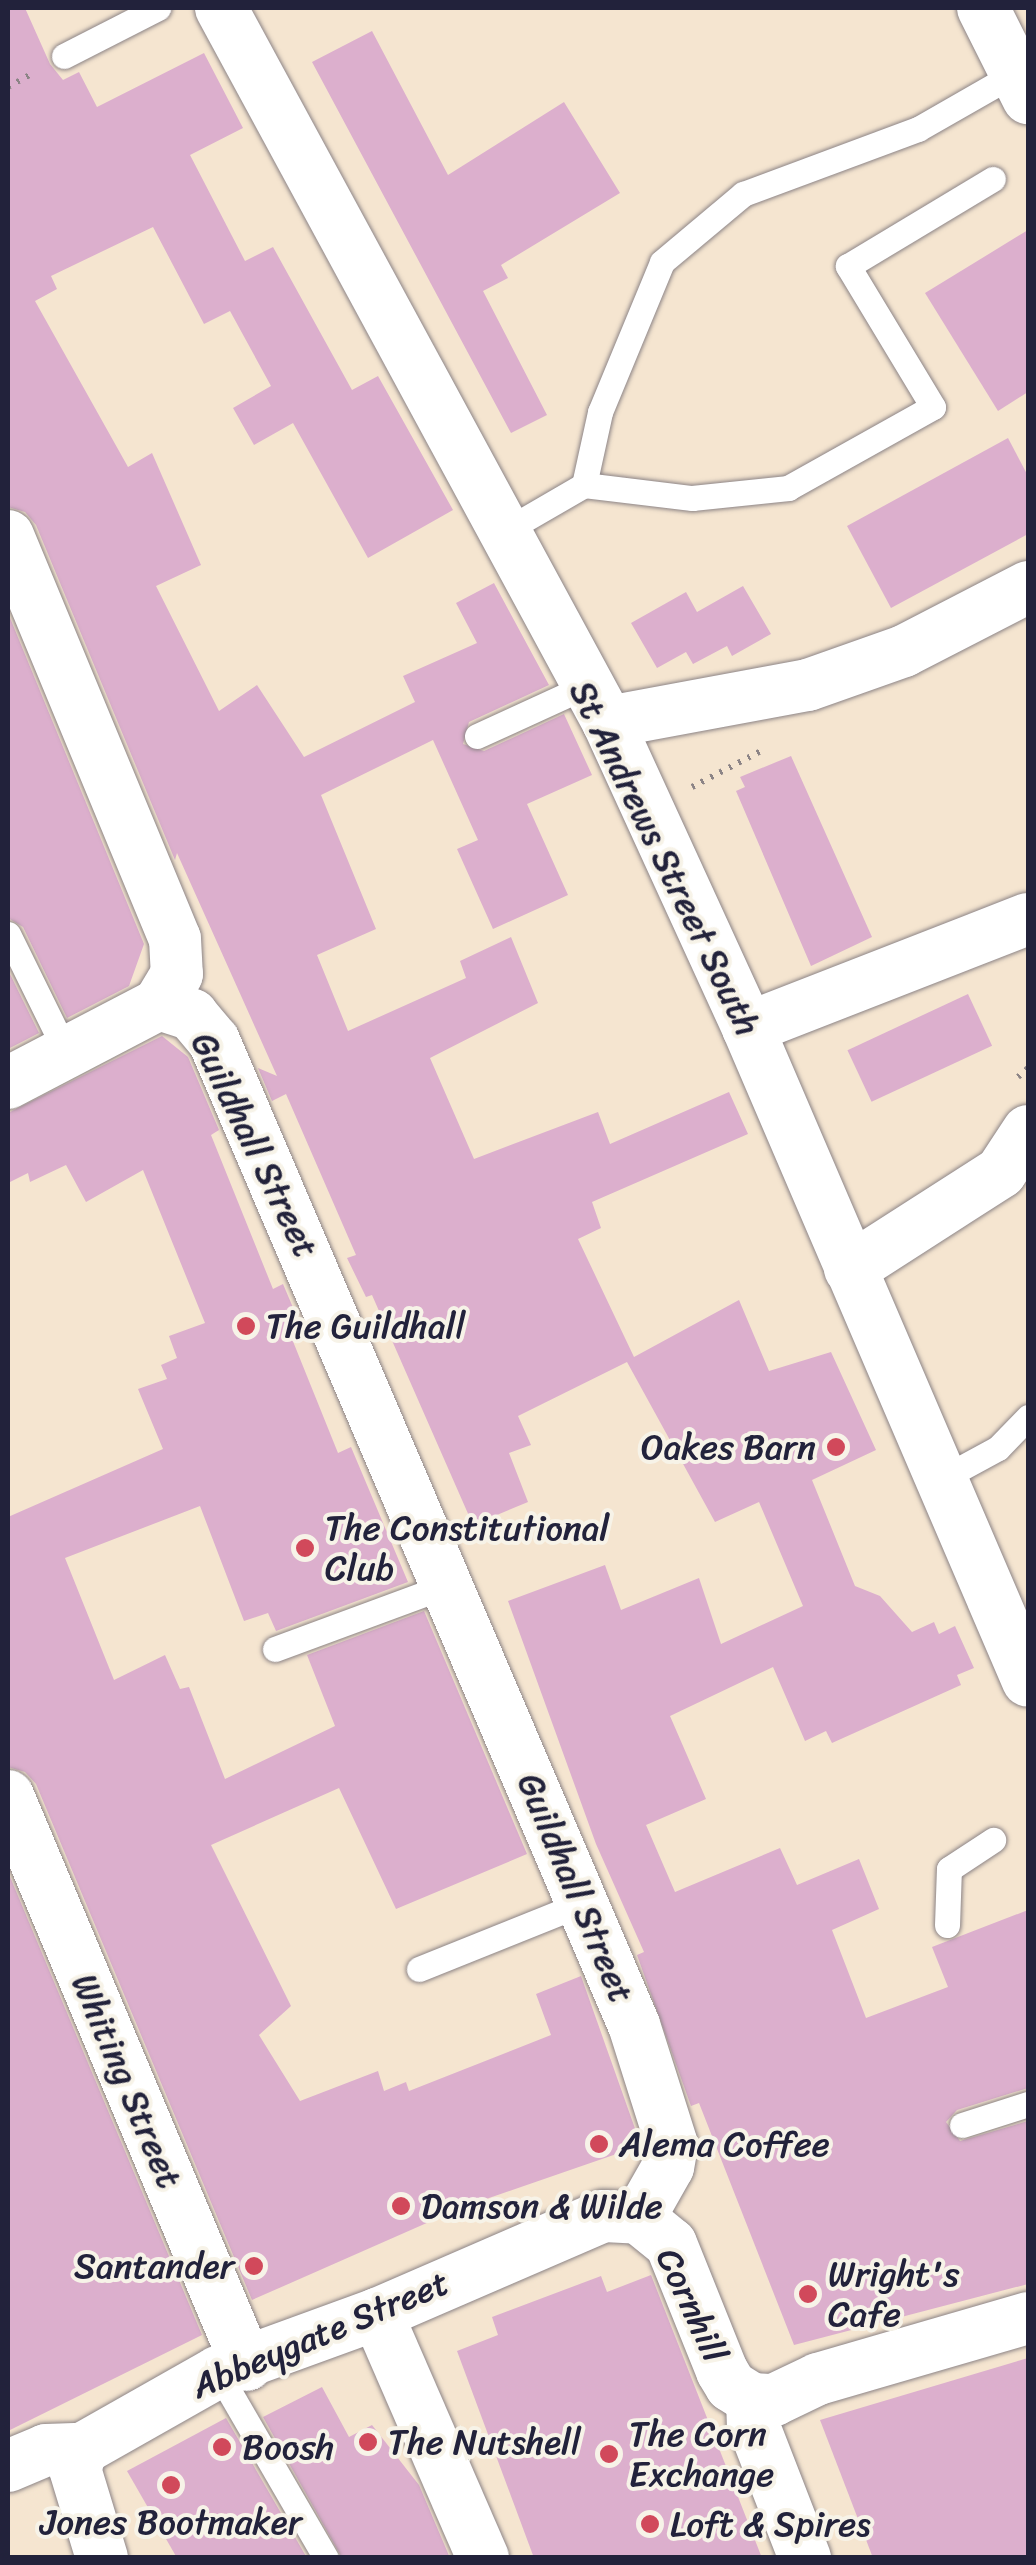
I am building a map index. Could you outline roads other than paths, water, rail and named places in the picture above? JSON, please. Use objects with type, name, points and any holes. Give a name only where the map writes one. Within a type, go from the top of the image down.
[{"type":"street","name":"St Andrews Street South","points":[[221,8],[596,704],[748,1028],[1028,1681]]},
{"type":"street","points":[[982,8],[1021,86]]},
{"type":"street","name":"Guildhall Street","points":[[8,536],[175,939],[177,974],[159,1004],[192,1016],[214,1041],[451,1584],[670,2126],[668,2168],[640,2218]]},
{"type":"street","points":[[596,704],[808,684],[904,650],[1028,586]]},
{"type":"street","points":[[748,1028],[1028,919]]},
{"type":"street","points":[[8,1083],[159,1004]]},
{"type":"street","points":[[850,1269],[1002,1172],[1028,1131]]},
{"type":"street","name":"Whiting Street","points":[[8,1796],[233,2368]]},
{"type":"street","name":"Abbeygate Street","points":[[8,2466],[46,2450],[82,2449],[233,2368],[377,2314],[568,2227],[604,2216],[640,2218]]},
{"type":"street","name":"Cornhill","points":[[640,2218],[671,2244],[722,2371],[731,2386],[752,2399],[753,2424],[805,2558]]},
{"type":"street","points":[[377,2314],[484,2558]]},
{"type":"street","points":[[752,2399],[774,2400],[818,2379],[1028,2318]]},
{"type":"street","points":[[82,2449],[74,2469],[102,2558]]},
{"type":"lane","points":[[64,56],[158,8]]},
{"type":"lane","points":[[584,485],[600,412],[662,262],[743,194],[918,130],[1021,86]]},
{"type":"lane","points":[[503,532],[584,485],[692,498],[788,488],[933,407],[848,266],[994,179]]},
{"type":"lane","points":[[478,736],[596,704]]},
{"type":"lane","points":[[8,934],[66,1052]]},
{"type":"lane","points":[[941,1480],[998,1448],[1028,1417]]},
{"type":"lane","points":[[275,1648],[451,1584]]},
{"type":"lane","points":[[947,1925],[950,1869],[993,1840]]},
{"type":"lane","points":[[419,1969],[583,1904]]},
{"type":"lane","points":[[962,2125],[1028,2104]]},
{"type":"lane","points":[[233,2368],[326,2558]]},
{"type":"place","name":"The Guildhall","points":[[246,1326]]},
{"type":"place","name":"Oakes Barn","points":[[836,1447]]},
{"type":"place","name":"The Constitutional Club","points":[[305,1548]]},
{"type":"place","name":"Alema Coffee","points":[[599,2144]]},
{"type":"place","name":"Damson & Wilde","points":[[401,2206]]},
{"type":"place","name":"Santander","points":[[254,2266]]},
{"type":"place","name":"Wright's Cafe","points":[[808,2294]]},
{"type":"place","name":"The Nutshell","points":[[368,2442]]},
{"type":"place","name":"Boosh","points":[[222,2447]]},
{"type":"place","name":"The Corn Exchange","points":[[609,2454]]},
{"type":"place","name":"Jones Bootmaker","points":[[171,2485]]},
{"type":"place","name":"Loft & Spires","points":[[650,2524]]}]
